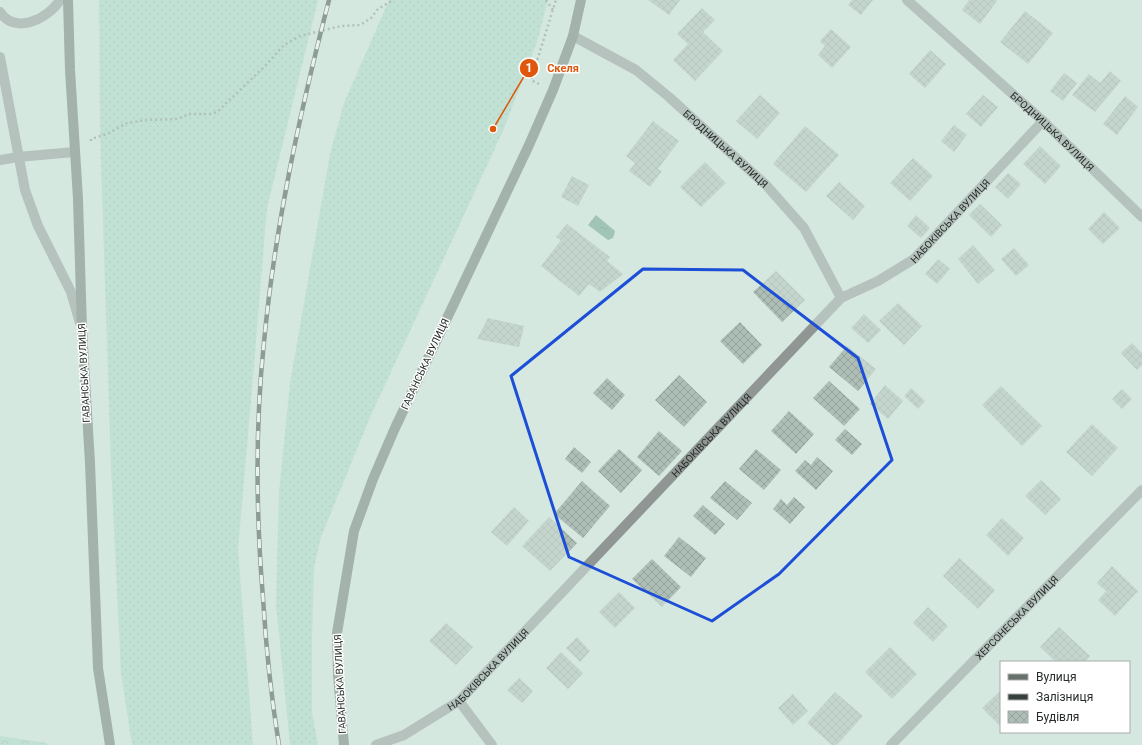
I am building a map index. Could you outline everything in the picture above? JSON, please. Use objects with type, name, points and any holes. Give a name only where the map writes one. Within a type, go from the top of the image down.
[{"type":"street","points":[[0,12],[5,19],[17,24],[29,22],[44,16],[56,6],[60,0]]},
{"type":"street","name":"ГАВАНСЬКА ВУЛИЦЯ","points":[[68,0],[74,152],[78,199],[82,329],[90,463],[98,668],[110,745]]},
{"type":"street","name":"ГАВАНСЬКА ВУЛИЦЯ","points":[[344,745],[338,675],[337,633],[354,531],[373,479],[395,428],[529,145],[553,90],[573,36],[581,0]]},
{"type":"street","name":"БРОДНИЦЬКА ВУЛИЦЯ","points":[[907,0],[1043,121],[1142,217]]},
{"type":"street","name":"БРОДНИЦЬКА ВУЛИЦЯ","points":[[573,36],[636,70],[669,97],[766,185],[804,228],[841,298]]},
{"type":"street","points":[[0,57],[25,190],[38,226],[71,292],[82,329]]},
{"type":"street","name":"НАБОКІВСЬКА ВУЛИЦЯ","points":[[376,745],[404,735],[459,701],[841,298],[878,280],[914,259],[1043,121]]},
{"type":"street","points":[[0,160],[74,152]]},
{"type":"street","name":"ХЕРСОНЕСЬКА ВУЛИЦЯ","points":[[891,745],[1142,490]]},
{"type":"street","points":[[459,701],[492,745]]},
{"type":"path","points":[[91,146],[91,139],[106,134],[127,123],[146,120],[178,119],[189,114],[217,112],[264,67],[284,45],[300,36],[341,26],[360,25],[371,18],[378,9],[393,0]]},
{"type":"path","points":[[546,0],[554,10]]},
{"type":"path","points":[[553,90],[531,80],[556,0]]},
{"type":"highlighted area","points":[[643,269],[743,270],[858,358],[892,460],[779,574],[712,621],[569,557],[511,376]]},
{"type":"green space","points":[[99,0],[318,0],[267,208],[238,549],[253,745],[132,745],[121,673],[111,466],[100,131]]},
{"type":"green space","points":[[389,0],[548,0],[537,42],[503,131],[371,415],[321,537],[314,567],[312,638],[312,712],[318,745],[290,745],[276,604],[279,492],[290,383],[330,154],[344,103]]},
{"type":"green space","points":[[0,736],[47,743],[47,745],[0,745]]},
{"type":"water","points":[[596,215],[615,231],[613,238],[608,240],[588,225]]},
{"type":"building","points":[[648,0],[680,0],[669,15]]},
{"type":"building","points":[[852,0],[873,0],[861,15],[848,5]]},
{"type":"building","points":[[969,0],[997,1],[980,24],[962,10]]},
{"type":"building","points":[[702,8],[715,20],[703,32],[723,51],[695,81],[673,60],[688,44],[677,34]]},
{"type":"building","points":[[1025,11],[1053,33],[1028,64],[1000,42]]},
{"type":"building","points":[[831,29],[851,47],[832,68],[818,55],[825,46],[820,41]]},
{"type":"building","points":[[930,50],[946,64],[925,88],[909,74]]},
{"type":"building","points":[[1110,71],[1121,81],[1095,112],[1072,95],[1089,74],[1100,83]]},
{"type":"building","points":[[1064,73],[1077,83],[1063,101],[1050,91]]},
{"type":"building","points":[[760,95],[780,113],[757,139],[736,121]]},
{"type":"building","points":[[983,95],[998,107],[981,127],[966,114]]},
{"type":"building","points":[[1125,96],[1138,107],[1117,135],[1103,124]]},
{"type":"building","points":[[653,121],[679,141],[658,169],[662,171],[650,187],[629,171],[635,163],[626,156]]},
{"type":"building","points":[[954,125],[967,135],[954,152],[941,141]]},
{"type":"building","points":[[805,126],[839,155],[806,192],[773,164]]},
{"type":"building","points":[[1040,146],[1061,166],[1045,184],[1023,164]]},
{"type":"building","points":[[913,158],[933,176],[910,201],[890,183]]},
{"type":"building","points":[[705,162],[726,183],[701,207],[680,187]]},
{"type":"building","points":[[1008,173],[1021,184],[1008,199],[995,187]]},
{"type":"building","points":[[572,176],[589,185],[578,206],[561,197]]},
{"type":"building","points":[[839,182],[865,206],[853,220],[826,196]]},
{"type":"building","points":[[980,204],[1002,225],[991,237],[969,215]]},
{"type":"building","points":[[1104,212],[1120,228],[1103,244],[1088,229]]},
{"type":"building","points":[[916,215],[930,228],[921,238],[907,226]]},
{"type":"building","points":[[567,224],[610,257],[607,261],[623,274],[600,292],[589,284],[579,296],[541,266],[561,240],[556,237]]},
{"type":"building","points":[[973,245],[995,270],[978,284],[958,259]]},
{"type":"building","points":[[1014,248],[1029,265],[1016,276],[1001,259]]},
{"type":"building","points":[[938,259],[950,269],[937,284],[925,274]]},
{"type":"building","points":[[776,271],[805,300],[782,322],[753,292]]},
{"type":"building","points":[[898,303],[922,326],[904,345],[879,321]]},
{"type":"building","points":[[864,314],[881,330],[868,343],[851,328]]},
{"type":"building","points":[[488,318],[524,326],[519,347],[477,339]]},
{"type":"building","points":[[740,322],[762,345],[743,364],[720,341]]},
{"type":"building","points":[[1132,343],[1142,353],[1142,365],[1137,370],[1121,353]]},
{"type":"building","points":[[847,346],[876,369],[858,391],[829,367]]},
{"type":"building","points":[[679,375],[707,402],[684,427],[655,400]]},
{"type":"building","points":[[607,378],[625,395],[612,410],[593,393]]},
{"type":"building","points":[[829,381],[860,409],[844,426],[813,398]]},
{"type":"building","points":[[885,385],[903,401],[888,419],[870,404]]},
{"type":"building","points":[[1001,386],[1042,426],[1022,446],[982,405]]},
{"type":"building","points":[[911,388],[925,401],[918,409],[904,396]]},
{"type":"building","points":[[1122,389],[1132,399],[1122,409],[1112,399]]},
{"type":"building","points":[[789,411],[814,434],[796,454],[771,431]]},
{"type":"building","points":[[1092,424],[1118,448],[1092,476],[1066,452]]},
{"type":"building","points":[[845,429],[862,444],[852,455],[835,440]]},
{"type":"building","points":[[659,431],[682,451],[659,476],[637,457]]},
{"type":"building","points":[[574,447],[591,462],[582,473],[565,459]]},
{"type":"building","points":[[619,449],[642,470],[621,493],[598,471]]},
{"type":"building","points":[[756,449],[781,470],[764,490],[739,469]]},
{"type":"building","points":[[817,457],[833,471],[816,490],[795,471],[805,460],[811,465]]},
{"type":"building","points":[[1041,480],[1061,499],[1045,515],[1025,496]]},
{"type":"building","points":[[582,481],[610,506],[583,538],[554,514]]},
{"type":"building","points":[[725,481],[752,503],[737,520],[710,498]]},
{"type":"building","points":[[794,497],[805,507],[790,524],[773,509],[781,499],[787,505]]},
{"type":"building","points":[[703,505],[725,524],[715,535],[693,516]]},
{"type":"building","points":[[514,507],[529,521],[507,546],[491,532]]},
{"type":"building","points":[[549,517],[577,543],[550,571],[522,546]]},
{"type":"building","points":[[1002,518],[1024,538],[1008,556],[986,535]]},
{"type":"building","points":[[679,537],[706,558],[691,577],[664,556]]},
{"type":"building","points":[[959,558],[995,590],[978,609],[943,576]]},
{"type":"building","points":[[652,559],[681,587],[662,607],[632,579]]},
{"type":"building","points":[[1112,566],[1138,591],[1115,616],[1098,600],[1106,591],[1097,583]]},
{"type":"building","points":[[619,592],[635,608],[615,628],[599,612]]},
{"type":"building","points":[[928,607],[948,626],[933,642],[913,623]]},
{"type":"building","points":[[446,623],[473,647],[456,665],[429,641]]},
{"type":"building","points":[[1059,627],[1090,656],[1086,661],[1055,661],[1040,647]]},
{"type":"building","points":[[577,637],[590,651],[580,662],[566,648]]},
{"type":"building","points":[[890,647],[917,674],[892,699],[865,672]]},
{"type":"building","points":[[561,652],[583,673],[568,689],[546,668]]},
{"type":"building","points":[[519,678],[533,691],[522,703],[507,690]]},
{"type":"building","points":[[1000,691],[1000,726],[982,708]]},
{"type":"building","points":[[835,692],[863,716],[837,745],[832,745],[807,723]]},
{"type":"building","points":[[793,694],[808,711],[793,725],[778,708]]},
{"type":"railway","points":[[279,745],[267,654],[259,534],[258,438],[261,374],[269,299],[282,212],[308,84],[329,0]]},
{"type":"place","name":"Скеля","points":[[493,129]]}]
